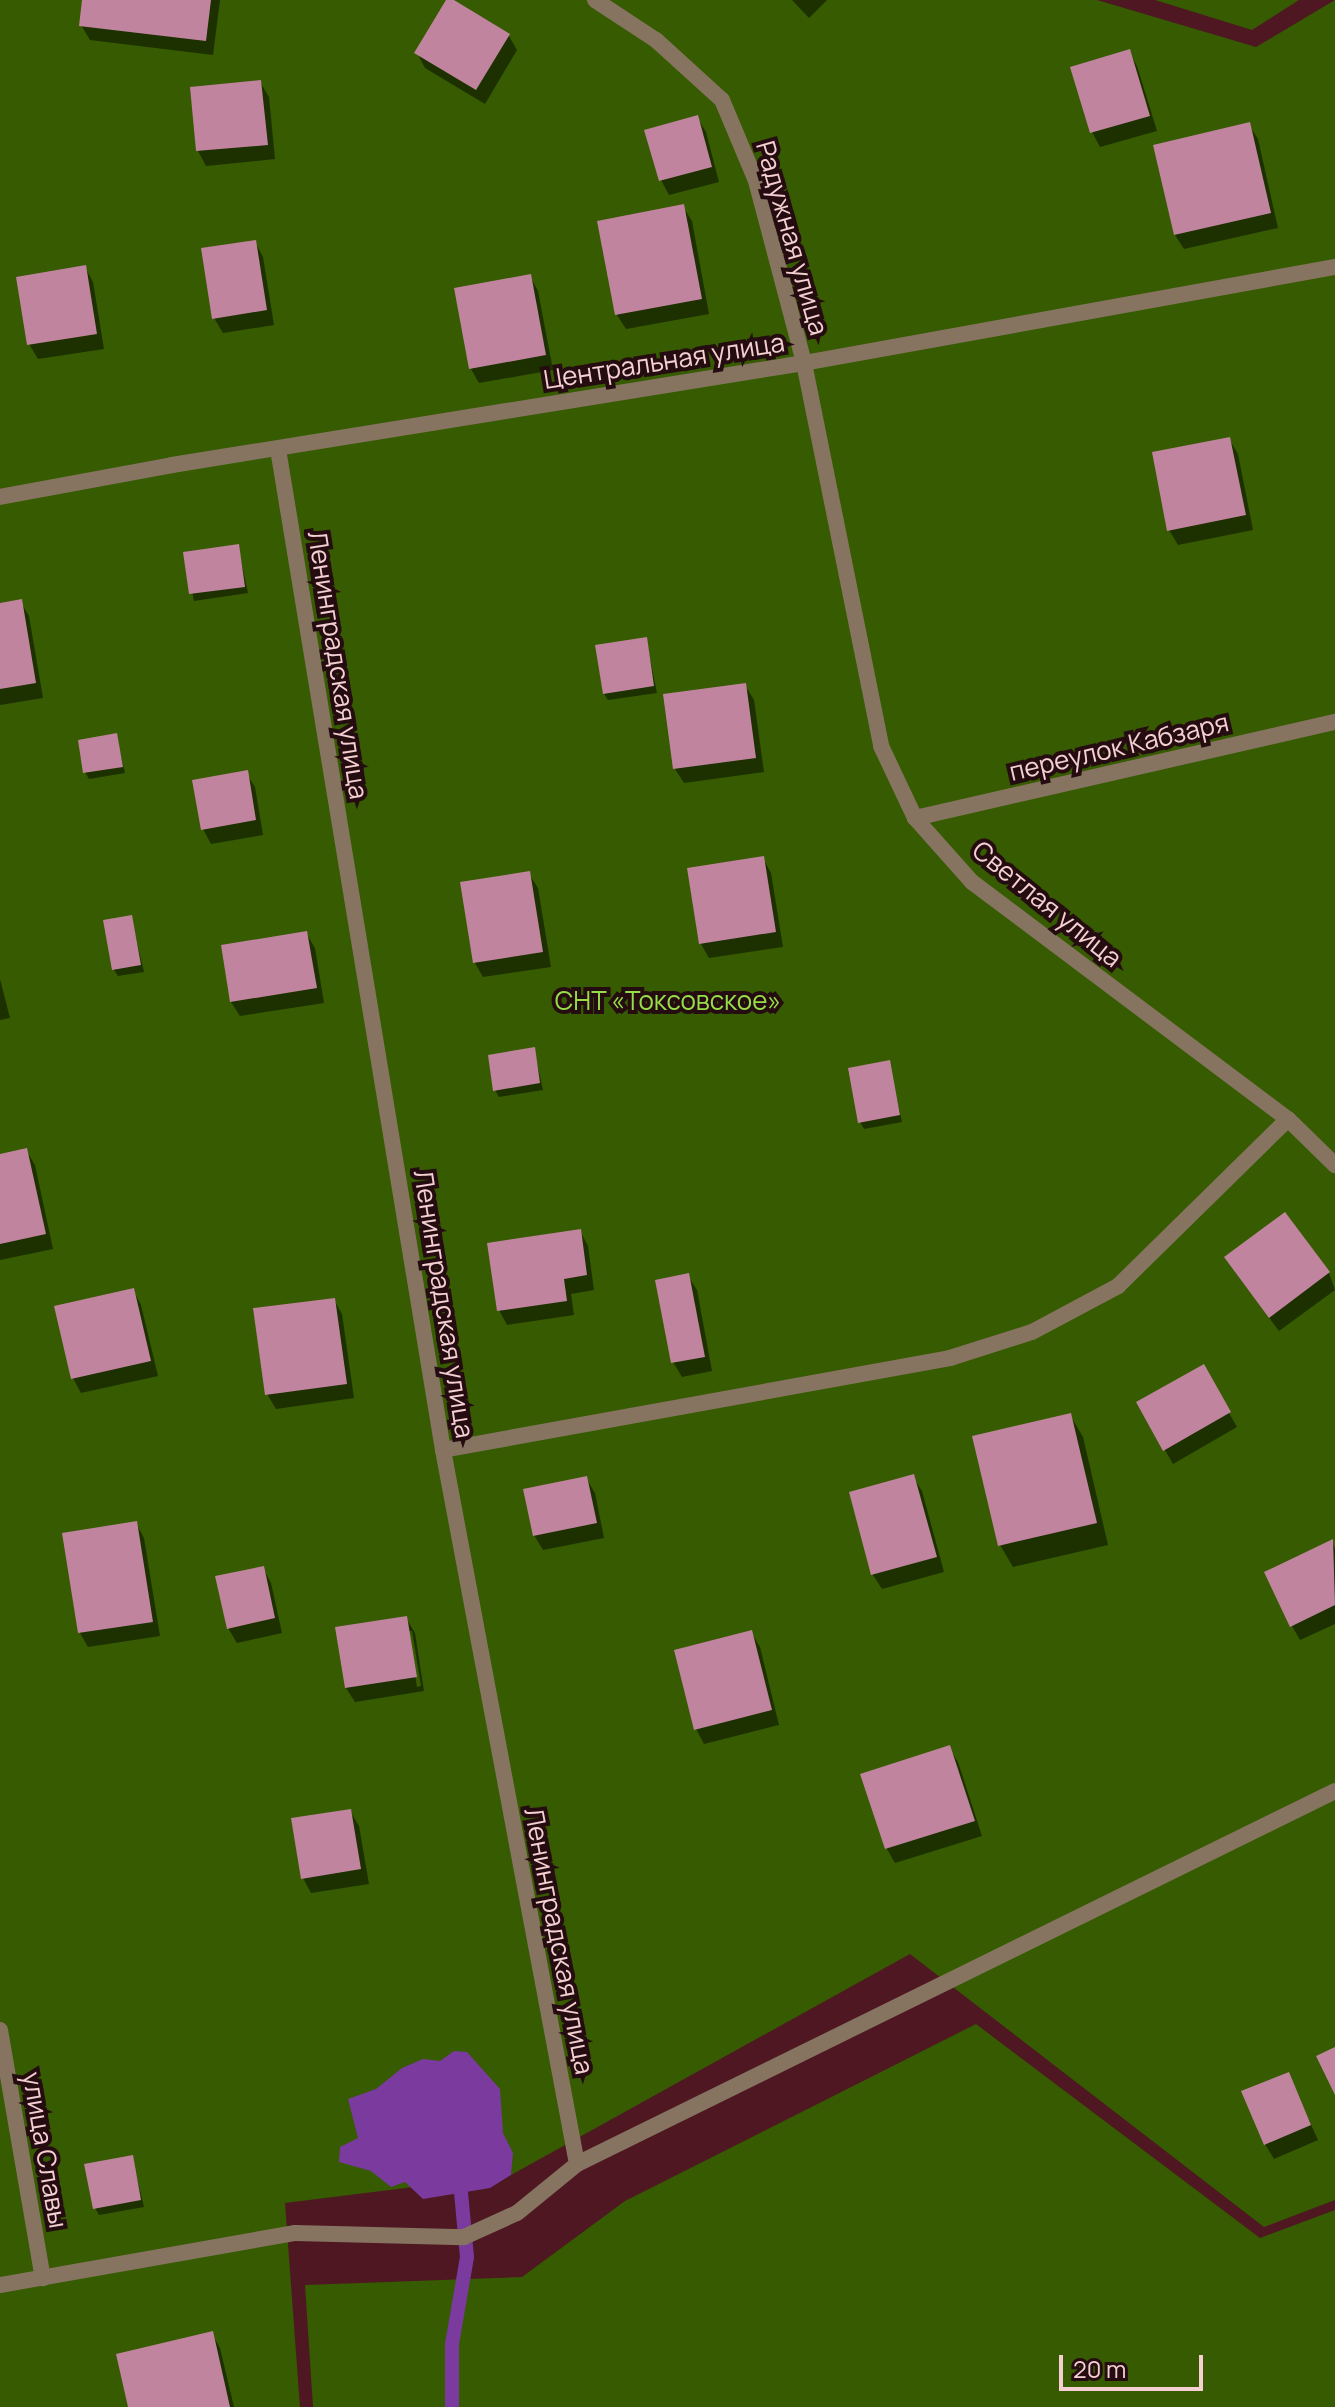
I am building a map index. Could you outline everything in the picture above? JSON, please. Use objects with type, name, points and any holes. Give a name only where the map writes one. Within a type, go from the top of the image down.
[{"type":"street","name":"Радужная улица","points":[[595,0],[656,40],[722,100],[756,181],[804,363]]},
{"type":"street","name":"Центральная улица","points":[[0,497],[804,363],[1335,267]]},
{"type":"street","name":"Светлая улица","points":[[804,363],[881,746],[915,818],[972,882],[1288,1119],[1335,1165]]},
{"type":"street","name":"Ленинградская улица","points":[[278,449],[443,1450],[577,2164]]},
{"type":"street","name":"переулок Кабзаря","points":[[915,818],[1335,722]]},
{"type":"street","points":[[443,1450],[950,1358],[1032,1332],[1118,1286],[1288,1119]]},
{"type":"street","points":[[0,2285],[295,2233],[464,2237],[517,2213],[577,2164],[1335,1791]]},
{"type":"street","name":"улица Славы","points":[[0,2030],[43,2278]]},
{"type":"green space","name":"СНТ «Токсовское»","points":[[0,0],[1097,0],[1256,47],[1335,0],[1335,2200],[1264,2227],[910,1954],[511,2175],[285,2203],[300,2407],[0,2407]]},
{"type":"green space","points":[[1155,0],[1299,0],[1252,30]]},
{"type":"green space","points":[[976,2024],[1260,2238],[1335,2210],[1335,2407],[313,2407],[305,2285],[522,2277],[625,2201]]},
{"type":"shaded area","points":[[454,2051],[467,2052],[500,2089],[503,2133],[513,2153],[511,2175],[490,2188],[423,2199],[405,2182],[391,2187],[371,2171],[339,2162],[340,2147],[358,2138],[348,2099],[376,2089],[402,2068],[423,2059],[440,2061]]},
{"type":"building","points":[[82,0],[211,0],[206,41],[79,26]]},
{"type":"building","points":[[446,0],[454,0],[510,34],[476,90],[414,53]]},
{"type":"building","points":[[1130,49],[1150,116],[1090,133],[1070,67]]},
{"type":"building","points":[[261,80],[268,145],[196,151],[190,87]]},
{"type":"building","points":[[698,115],[712,167],[659,181],[644,130]]},
{"type":"building","points":[[1250,122],[1271,213],[1174,235],[1153,145]]},
{"type":"building","points":[[684,204],[702,299],[615,315],[597,221]]},
{"type":"building","points":[[256,240],[267,310],[212,319],[201,248]]},
{"type":"building","points":[[86,265],[97,334],[27,345],[16,277]]},
{"type":"building","points":[[531,274],[546,355],[469,369],[454,288]]},
{"type":"building","points":[[1230,437],[1246,515],[1167,531],[1152,452]]},
{"type":"building","points":[[239,544],[245,587],[189,594],[183,552]]},
{"type":"building","points":[[22,599],[36,683],[0,689],[0,603]]},
{"type":"building","points":[[647,637],[654,686],[603,694],[595,645]]},
{"type":"building","points":[[746,683],[756,758],[673,769],[663,694]]},
{"type":"building","points":[[117,733],[123,767],[83,773],[78,740]]},
{"type":"building","points":[[248,770],[256,820],[201,830],[192,780]]},
{"type":"building","points":[[764,856],[776,932],[699,944],[687,868]]},
{"type":"building","points":[[530,871],[543,952],[473,963],[460,882]]},
{"type":"building","points":[[132,915],[141,965],[112,970],[103,920]]},
{"type":"building","points":[[307,931],[317,988],[230,1002],[221,945]]},
{"type":"building","points":[[535,1047],[540,1083],[493,1091],[488,1055]]},
{"type":"building","points":[[890,1060],[900,1115],[858,1123],[848,1068]]},
{"type":"building","points":[[27,1148],[46,1234],[0,1244],[0,1154]]},
{"type":"building","points":[[1285,1212],[1330,1272],[1269,1318],[1224,1257]]},
{"type":"building","points":[[581,1229],[587,1275],[564,1279],[567,1301],[497,1311],[487,1243]]},
{"type":"building","points":[[689,1273],[705,1357],[671,1363],[655,1280]]},
{"type":"building","points":[[134,1288],[151,1361],[71,1379],[54,1306]]},
{"type":"building","points":[[335,1298],[347,1384],[265,1395],[253,1308]]},
{"type":"building","points":[[1204,1364],[1231,1412],[1163,1451],[1136,1402]]},
{"type":"building","points":[[1071,1413],[1097,1523],[998,1546],[972,1436]]},
{"type":"building","points":[[914,1474],[937,1557],[871,1575],[849,1492]]},
{"type":"building","points":[[587,1476],[597,1523],[533,1536],[523,1489]]},
{"type":"building","points":[[137,1521],[153,1622],[78,1633],[62,1533]]},
{"type":"building","points":[[1333,1539],[1335,1605],[1290,1627],[1264,1572]]},
{"type":"building","points":[[264,1566],[275,1618],[227,1629],[215,1576]]},
{"type":"building","points":[[407,1616],[417,1677],[345,1688],[335,1627]]},
{"type":"building","points":[[752,1630],[772,1710],[694,1730],[674,1650]]},
{"type":"building","points":[[950,1745],[975,1821],[885,1849],[860,1774]]},
{"type":"building","points":[[351,1809],[361,1869],[301,1879],[291,1818]]},
{"type":"building","points":[[1335,2047],[1335,2095],[1316,2056]]},
{"type":"building","points":[[1289,2072],[1311,2125],[1264,2145],[1241,2091]]},
{"type":"building","points":[[133,2155],[141,2200],[93,2209],[84,2164]]},
{"type":"building","points":[[213,2331],[230,2407],[128,2407],[116,2354]]},
{"type":"waterway","points":[[452,2407],[452,2344],[467,2257],[461,2192]]}]
